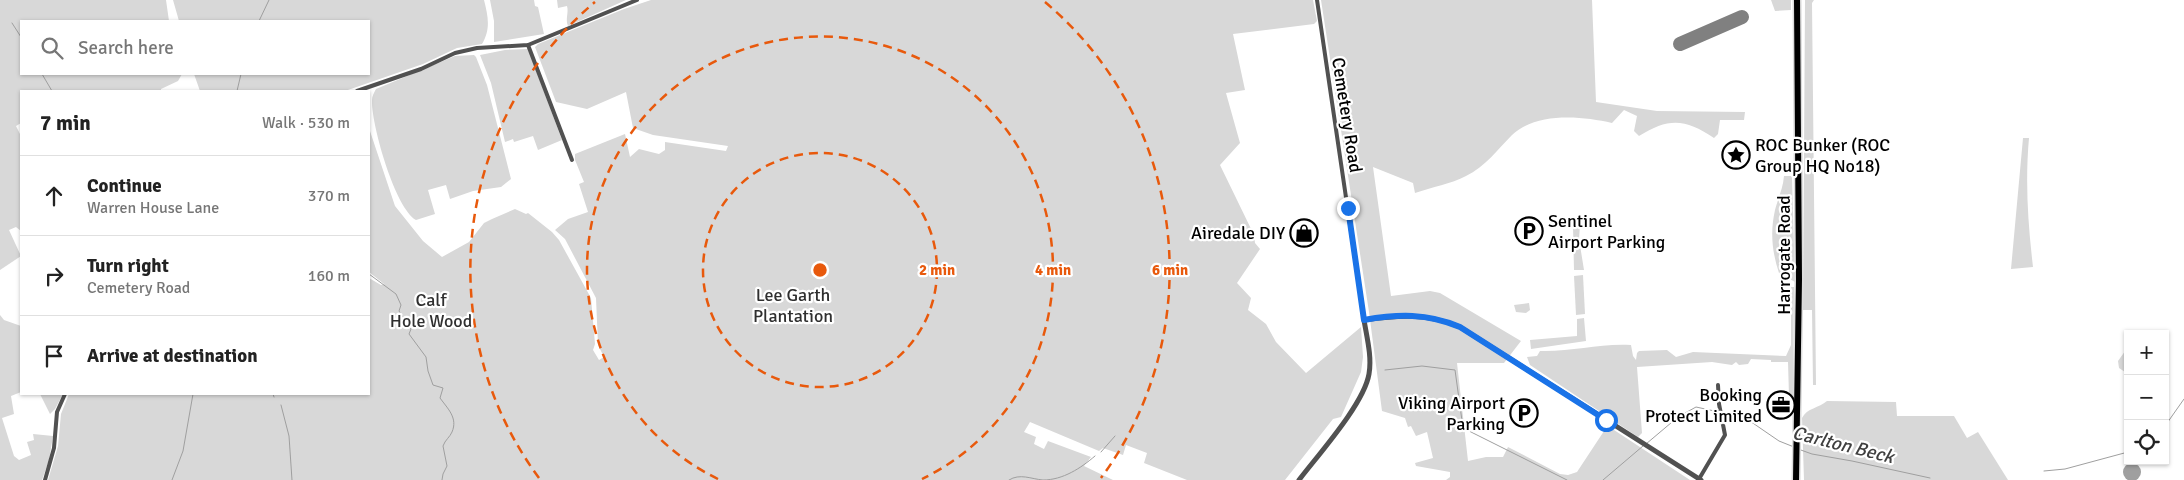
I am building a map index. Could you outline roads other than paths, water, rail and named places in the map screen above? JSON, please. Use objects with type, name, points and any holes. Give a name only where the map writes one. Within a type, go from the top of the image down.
[{"type":"highway","name":"Harrogate Road","points":[[1796,480],[1799,119],[1797,0]]},
{"type":"street","points":[[360,90],[421,69],[456,52],[477,48],[528,45],[637,0]]},
{"type":"street","name":"Cemetery Road","points":[[1299,480],[1351,412],[1365,388],[1369,374],[1364,320],[1317,0]]},
{"type":"street","points":[[528,45],[572,160]]},
{"type":"street","points":[[1364,320],[1409,315],[1444,320],[1460,327],[1700,479],[1724,434],[1718,385]]},
{"type":"street","points":[[45,480],[54,448],[57,412],[65,395]]},
{"type":"waterway","points":[[259,20],[269,0]]},
{"type":"waterway","points":[[12,23],[20,35]]},
{"type":"waterway","points":[[43,75],[51,90]]},
{"type":"waterway","points":[[237,90],[241,75]]},
{"type":"waterway","points":[[370,275],[396,294],[401,305],[399,311],[411,329],[409,334],[426,357],[433,385],[443,388],[440,398],[453,418],[454,427],[443,446],[447,466],[442,480]]},
{"type":"waterway","name":"Carlton Beck","points":[[1385,370],[1422,366],[1455,370],[1463,428],[1567,480]]},
{"type":"waterway","points":[[172,480],[183,451],[193,395]]},
{"type":"waterway","name":"Carlton Beck","points":[[2169,420],[2184,399]]},
{"type":"waterway","points":[[281,405],[289,436],[292,480]]},
{"type":"waterway","name":"Carlton Beck","points":[[1646,444],[1678,417],[1696,407],[1719,412]]},
{"type":"waterway","name":"Carlton Beck","points":[[1723,412],[1744,417],[1779,441],[1794,447]]},
{"type":"waterway","points":[[1101,452],[1115,436]]},
{"type":"waterway","name":"Carlton Beck","points":[[1603,480],[1643,446]]},
{"type":"waterway","name":"Carlton Beck","points":[[1798,449],[1812,454],[1930,478]]},
{"type":"waterway","name":"Carlton Beck","points":[[2044,471],[2065,469],[2124,453]]},
{"type":"waterway","points":[[1009,480],[1017,477],[1043,480],[1058,478],[1078,469],[1095,456]]},
{"type":"place","name":"ROC Bunker (ROC Group HQ No18)","points":[[1736,155]]},
{"type":"place","name":"Sentinel Airport Parking","points":[[1529,231]]},
{"type":"place","name":"Airedale DIY","points":[[1304,233]]},
{"type":"place","name":"Booking Protect Limited","points":[[1781,405]]},
{"type":"place","name":"Viking Airport Parking","points":[[1524,413]]},
{"type":"park label","name":"Lee Garth Plantation","points":[[793,305]]},
{"type":"park label","name":"Calf Hole Wood","points":[[431,310]]}]
